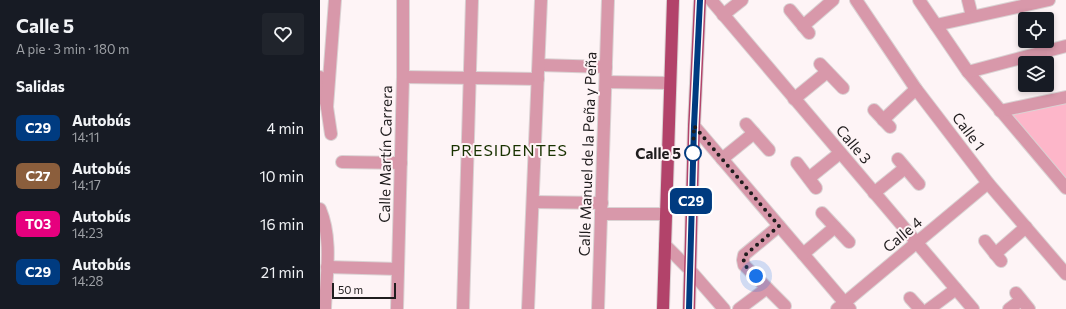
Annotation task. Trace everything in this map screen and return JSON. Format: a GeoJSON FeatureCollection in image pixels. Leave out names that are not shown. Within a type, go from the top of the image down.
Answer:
{"type":"FeatureCollection","features":[{"type":"Feature","properties":{"kind":"main road"},"geometry":{"type":"LineString","coordinates":[[663,309],[673,0]]}},
{"type":"Feature","properties":{"kind":"main road"},"geometry":{"type":"LineString","coordinates":[[689,309],[694,126],[700,0]]}},
{"type":"Feature","properties":{"kind":"street"},"geometry":{"type":"LineString","coordinates":[[324,108],[335,0]]}},
{"type":"Feature","properties":{"kind":"street","name":"Calle Martín Carrera"},"geometry":{"type":"LineString","coordinates":[[397,309],[403,77],[403,0]]}},
{"type":"Feature","properties":{"kind":"street"},"geometry":{"type":"LineString","coordinates":[[463,309],[472,0]]}},
{"type":"Feature","properties":{"kind":"street"},"geometry":{"type":"LineString","coordinates":[[528,309],[541,0]]}},
{"type":"Feature","properties":{"kind":"street","name":"Calle Manuel de la Peña y Peña"},"geometry":{"type":"LineString","coordinates":[[598,309],[608,0]]}},
{"type":"Feature","properties":{"kind":"street","name":"Calle 3"},"geometry":{"type":"LineString","coordinates":[[711,0],[973,309]]}},
{"type":"Feature","properties":{"kind":"street"},"geometry":{"type":"LineString","coordinates":[[723,15],[742,0]]}},
{"type":"Feature","properties":{"kind":"street"},"geometry":{"type":"LineString","coordinates":[[790,10],[806,29],[833,0]]}},
{"type":"Feature","properties":{"kind":"street","name":"Calle 1"},"geometry":{"type":"LineString","coordinates":[[856,0],[916,89],[988,183],[1066,274]]}},
{"type":"Feature","properties":{"kind":"street"},"geometry":{"type":"LineString","coordinates":[[919,0],[968,72],[1066,188]]}},
{"type":"Feature","properties":{"kind":"street"},"geometry":{"type":"LineString","coordinates":[[968,0],[972,16]]}},
{"type":"Feature","properties":{"kind":"street"},"geometry":{"type":"LineString","coordinates":[[936,26],[1023,3],[1049,0]]}},
{"type":"Feature","properties":{"kind":"street"},"geometry":{"type":"LineString","coordinates":[[968,72],[1066,46]]}},
{"type":"Feature","properties":{"kind":"street"},"geometry":{"type":"LineString","coordinates":[[539,65],[606,67]]}},
{"type":"Feature","properties":{"kind":"street"},"geometry":{"type":"LineString","coordinates":[[794,99],[824,68],[843,88]]}},
{"type":"Feature","properties":{"kind":"street"},"geometry":{"type":"LineString","coordinates":[[320,77],[324,108],[331,134]]}},
{"type":"Feature","properties":{"kind":"street"},"geometry":{"type":"LineString","coordinates":[[403,77],[538,79]]}},
{"type":"Feature","properties":{"kind":"street"},"geometry":{"type":"LineString","coordinates":[[606,82],[670,83]]}},
{"type":"Feature","properties":{"kind":"street"},"geometry":{"type":"LineString","coordinates":[[874,110],[886,124],[916,89]]}},
{"type":"Feature","properties":{"kind":"street"},"geometry":{"type":"LineString","coordinates":[[1000,111],[1066,97]]}},
{"type":"Feature","properties":{"kind":"street"},"geometry":{"type":"LineString","coordinates":[[694,126],[803,254],[844,307]]}},
{"type":"Feature","properties":{"kind":"street"},"geometry":{"type":"LineString","coordinates":[[722,159],[750,128],[769,150]]}},
{"type":"Feature","properties":{"kind":"street"},"geometry":{"type":"LineString","coordinates":[[809,178],[840,153]]}},
{"type":"Feature","properties":{"kind":"street"},"geometry":{"type":"LineString","coordinates":[[342,162],[401,163]]}},
{"type":"Feature","properties":{"kind":"street"},"geometry":{"type":"LineString","coordinates":[[797,163],[816,188]]}},
{"type":"Feature","properties":{"kind":"street"},"geometry":{"type":"LineString","coordinates":[[874,193],[902,163],[919,184]]}},
{"type":"Feature","properties":{"kind":"street","name":"Calle 4"},"geometry":{"type":"LineString","coordinates":[[844,307],[916,243],[988,183]]}},
{"type":"Feature","properties":{"kind":"street"},"geometry":{"type":"LineString","coordinates":[[533,202],[666,214]]}},
{"type":"Feature","properties":{"kind":"street"},"geometry":{"type":"LineString","coordinates":[[320,209],[328,240],[324,309]]}},
{"type":"Feature","properties":{"kind":"street"},"geometry":{"type":"LineString","coordinates":[[822,213],[848,242]]}},
{"type":"Feature","properties":{"kind":"street"},"geometry":{"type":"LineString","coordinates":[[779,226],[744,256],[743,260],[744,265],[785,306]]}},
{"type":"Feature","properties":{"kind":"street"},"geometry":{"type":"LineString","coordinates":[[803,254],[835,227]]}},
{"type":"Feature","properties":{"kind":"street"},"geometry":{"type":"LineString","coordinates":[[985,241],[998,257],[1026,227]]}},
{"type":"Feature","properties":{"kind":"street"},"geometry":{"type":"LineString","coordinates":[[665,245],[689,269],[724,309]]}},
{"type":"Feature","properties":{"kind":"street"},"geometry":{"type":"LineString","coordinates":[[327,267],[398,269]]}},
{"type":"Feature","properties":{"kind":"street"},"geometry":{"type":"LineString","coordinates":[[739,309],[767,288]]}},
{"type":"Feature","properties":{"kind":"street"},"geometry":{"type":"LineString","coordinates":[[929,309],[956,289]]}},
{"type":"Feature","properties":{"kind":"street"},"geometry":{"type":"LineString","coordinates":[[910,298],[920,309]]}},
{"type":"Feature","properties":{"kind":"street"},"geometry":{"type":"LineString","coordinates":[[1009,309],[1022,301]]}},
{"type":"Feature","properties":{"kind":"shaded area"},"geometry":{"type":"Polygon","coordinates":[[[1066,100],[1066,184],[1006,113],[1066,100]]]}},
{"type":"Feature","properties":{"kind":"bus line","name":"C29"},"geometry":{"type":"LineString","coordinates":[[689,309],[694,126],[700,0]]}},
{"type":"Feature","properties":{"kind":"place","name":"Calle 5"},"geometry":{"type":"Point","coordinates":[693,153]}},
{"type":"Feature","properties":{"kind":"district","name":"PRESIDENTES"},"geometry":{"type":"Point","coordinates":[509,149]}},
{"type":"Feature","properties":{"kind":"route"},"geometry":{"type":"LineString","coordinates":[[693,153],[694,126],[779,226],[744,256],[744,265],[756,276]]}}]}
